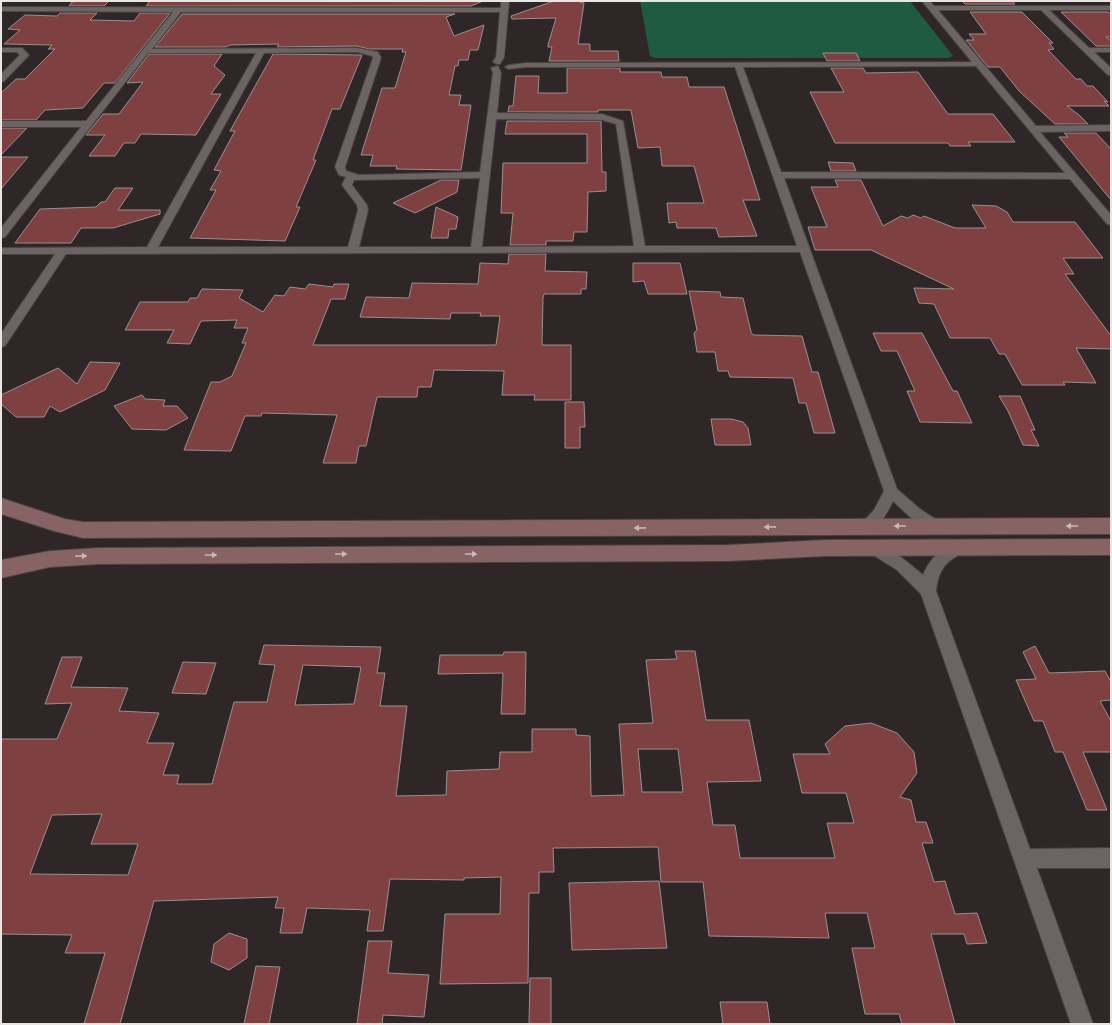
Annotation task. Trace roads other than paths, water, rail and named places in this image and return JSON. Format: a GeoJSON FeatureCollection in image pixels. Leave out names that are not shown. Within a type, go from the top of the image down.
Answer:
{"type":"FeatureCollection","features":[{"type":"Feature","properties":{"kind":"main road"},"geometry":{"type":"LineString","coordinates":[[1,506],[28,512],[61,526],[83,530],[524,530],[869,537],[959,548],[1111,547]]}},
{"type":"Feature","properties":{"kind":"main road"},"geometry":{"type":"LineString","coordinates":[[50,559],[61,526]]}},
{"type":"Feature","properties":{"kind":"main road"},"geometry":{"type":"LineString","coordinates":[[1,569],[50,559],[99,556],[728,553],[869,537],[935,526],[1111,526]]}},
{"type":"Feature","properties":{"kind":"street"},"geometry":{"type":"LineString","coordinates":[[476,251],[492,116],[502,65],[505,1]]}},
{"type":"Feature","properties":{"kind":"street"},"geometry":{"type":"LineString","coordinates":[[926,1],[1035,129],[1111,222]]}},
{"type":"Feature","properties":{"kind":"street"},"geometry":{"type":"LineString","coordinates":[[933,8],[1111,8]]}},
{"type":"Feature","properties":{"kind":"street"},"geometry":{"type":"LineString","coordinates":[[1043,8],[1111,73]]}},
{"type":"Feature","properties":{"kind":"street"},"geometry":{"type":"LineString","coordinates":[[1,9],[504,10]]}},
{"type":"Feature","properties":{"kind":"street"},"geometry":{"type":"LineString","coordinates":[[1,235],[178,10]]}},
{"type":"Feature","properties":{"kind":"street"},"geometry":{"type":"LineString","coordinates":[[1,79],[22,60],[19,55],[4,50]]}},
{"type":"Feature","properties":{"kind":"street"},"geometry":{"type":"LineString","coordinates":[[150,251],[262,50]]}},
{"type":"Feature","properties":{"kind":"street"},"geometry":{"type":"LineString","coordinates":[[146,51],[357,50],[375,54],[377,58],[340,167],[342,173],[351,177],[485,175]]}},
{"type":"Feature","properties":{"kind":"street"},"geometry":{"type":"LineString","coordinates":[[1086,50],[1111,50]]}},
{"type":"Feature","properties":{"kind":"street"},"geometry":{"type":"LineString","coordinates":[[502,65],[980,64]]}},
{"type":"Feature","properties":{"kind":"street"},"geometry":{"type":"LineString","coordinates":[[738,65],[891,491],[915,513],[935,526]]}},
{"type":"Feature","properties":{"kind":"street"},"geometry":{"type":"LineString","coordinates":[[492,116],[602,117],[612,119],[620,123],[640,249]]}},
{"type":"Feature","properties":{"kind":"street"},"geometry":{"type":"LineString","coordinates":[[1,124],[88,124]]}},
{"type":"Feature","properties":{"kind":"street"},"geometry":{"type":"LineString","coordinates":[[1035,129],[1111,128]]}},
{"type":"Feature","properties":{"kind":"street"},"geometry":{"type":"LineString","coordinates":[[778,175],[1073,176]]}},
{"type":"Feature","properties":{"kind":"street"},"geometry":{"type":"LineString","coordinates":[[351,177],[347,185],[362,205],[363,210],[352,251]]}},
{"type":"Feature","properties":{"kind":"street"},"geometry":{"type":"LineString","coordinates":[[1,251],[804,249]]}},
{"type":"Feature","properties":{"kind":"street"},"geometry":{"type":"LineString","coordinates":[[1,343],[63,251]]}},
{"type":"Feature","properties":{"kind":"street"},"geometry":{"type":"LineString","coordinates":[[891,491],[869,537],[898,562],[910,570],[928,591]]}},
{"type":"Feature","properties":{"kind":"street"},"geometry":{"type":"LineString","coordinates":[[959,548],[938,560],[928,579],[928,591],[1082,1024]]}},
{"type":"Feature","properties":{"kind":"street"},"geometry":{"type":"LineString","coordinates":[[1023,859],[1111,858]]}}]}
